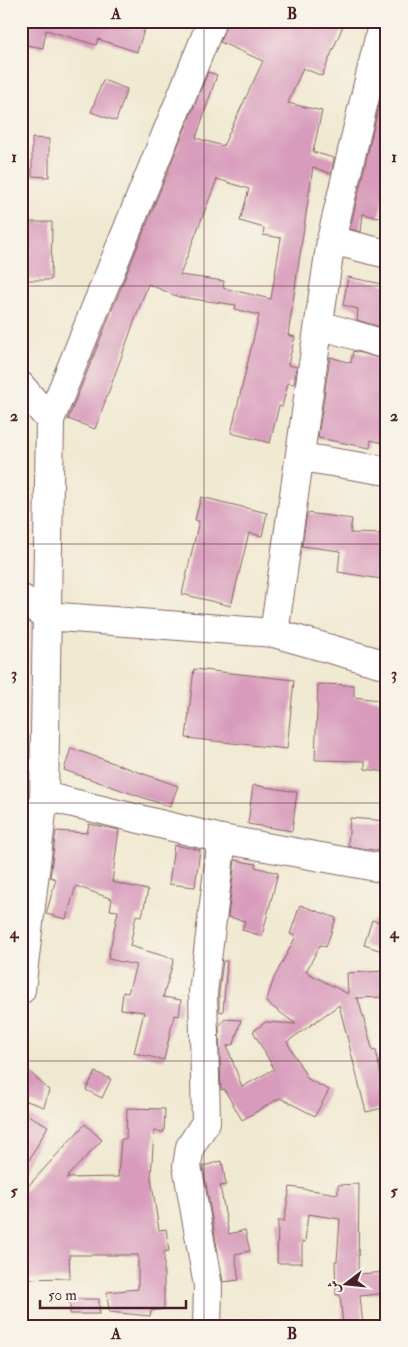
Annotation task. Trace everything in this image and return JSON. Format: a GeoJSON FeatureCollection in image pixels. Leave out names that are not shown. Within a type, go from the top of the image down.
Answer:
{"type":"FeatureCollection","features":[{"type":"Feature","properties":{"kind":"street"},"geometry":{"type":"LineString","coordinates":[[21,990],[44,796],[50,420],[212,21]]}},
{"type":"Feature","properties":{"kind":"street"},"geometry":{"type":"LineString","coordinates":[[274,633],[331,240],[383,21]]}},
{"type":"Feature","properties":{"kind":"street"},"geometry":{"type":"LineString","coordinates":[[331,240],[387,254]]}},
{"type":"Feature","properties":{"kind":"street"},"geometry":{"type":"LineString","coordinates":[[320,325],[387,345]]}},
{"type":"Feature","properties":{"kind":"street"},"geometry":{"type":"LineString","coordinates":[[21,386],[50,420]]}},
{"type":"Feature","properties":{"kind":"street"},"geometry":{"type":"LineString","coordinates":[[301,457],[387,472]]}},
{"type":"Feature","properties":{"kind":"street"},"geometry":{"type":"LineString","coordinates":[[21,598],[46,616],[274,633],[387,665]]}},
{"type":"Feature","properties":{"kind":"street"},"geometry":{"type":"LineString","coordinates":[[44,796],[222,839],[387,869]]}},
{"type":"Feature","properties":{"kind":"street"},"geometry":{"type":"LineString","coordinates":[[207,1326],[208,1286],[187,1166],[190,1147],[206,1122],[202,992],[222,839]]}},
{"type":"Feature","properties":{"kind":"building"},"geometry":{"type":"Polygon","coordinates":[[[21,21],[147,21],[137,52],[98,39],[96,45],[46,30],[43,48],[21,44],[21,21]]]}},
{"type":"Feature","properties":{"kind":"building"},"geometry":{"type":"Polygon","coordinates":[[[227,21],[345,21],[322,76],[303,68],[288,103],[322,111],[313,152],[334,158],[331,174],[313,167],[288,335],[295,337],[288,365],[297,367],[294,384],[288,383],[282,407],[279,406],[270,443],[231,433],[259,315],[235,309],[236,305],[179,297],[148,284],[95,429],[68,419],[208,72],[217,75],[196,138],[223,146],[263,61],[220,42],[227,21]],[[217,179],[180,275],[224,281],[223,288],[271,299],[281,238],[263,235],[264,228],[240,221],[249,189],[217,179]]]}},
{"type":"Feature","properties":{"kind":"building"},"geometry":{"type":"Polygon","coordinates":[[[103,80],[127,89],[116,121],[91,112],[103,80]]]}},
{"type":"Feature","properties":{"kind":"building"},"geometry":{"type":"Polygon","coordinates":[[[383,88],[387,90],[387,195],[384,194],[379,218],[363,214],[361,232],[350,229],[383,88]]]}},
{"type":"Feature","properties":{"kind":"building"},"geometry":{"type":"Polygon","coordinates":[[[32,138],[49,139],[49,177],[32,176],[32,138]]]}},
{"type":"Feature","properties":{"kind":"building"},"geometry":{"type":"Polygon","coordinates":[[[21,222],[52,222],[51,280],[21,280],[21,222]]]}},
{"type":"Feature","properties":{"kind":"building"},"geometry":{"type":"Polygon","coordinates":[[[348,277],[387,285],[387,329],[357,320],[358,309],[343,305],[348,277]]]}},
{"type":"Feature","properties":{"kind":"building"},"geometry":{"type":"Polygon","coordinates":[[[353,351],[387,360],[387,444],[371,440],[370,448],[318,438],[330,357],[351,363],[353,351]]]}},
{"type":"Feature","properties":{"kind":"building"},"geometry":{"type":"Polygon","coordinates":[[[201,497],[267,513],[262,536],[249,533],[231,606],[182,594],[199,521],[195,520],[201,497]]]}},
{"type":"Feature","properties":{"kind":"building"},"geometry":{"type":"Polygon","coordinates":[[[307,513],[352,519],[350,533],[386,534],[387,580],[338,572],[340,551],[302,546],[307,513]]]}},
{"type":"Feature","properties":{"kind":"building"},"geometry":{"type":"Polygon","coordinates":[[[194,669],[294,680],[287,749],[186,738],[194,669]]]}},
{"type":"Feature","properties":{"kind":"building"},"geometry":{"type":"Polygon","coordinates":[[[318,684],[354,685],[354,697],[387,701],[387,772],[365,769],[365,761],[315,760],[318,684]]]}},
{"type":"Feature","properties":{"kind":"building"},"geometry":{"type":"Polygon","coordinates":[[[71,748],[178,786],[170,807],[64,770],[71,748]]]}},
{"type":"Feature","properties":{"kind":"building"},"geometry":{"type":"Polygon","coordinates":[[[253,785],[297,792],[292,831],[248,824],[253,785]]]}},
{"type":"Feature","properties":{"kind":"building"},"geometry":{"type":"Polygon","coordinates":[[[350,818],[387,821],[387,852],[348,846],[350,818]]]}},
{"type":"Feature","properties":{"kind":"building"},"geometry":{"type":"Polygon","coordinates":[[[89,824],[119,830],[112,882],[148,890],[142,916],[136,915],[130,946],[174,959],[163,997],[181,1000],[179,1016],[174,1015],[164,1060],[134,1053],[144,1012],[121,1009],[123,992],[128,993],[136,965],[108,959],[118,911],[110,910],[112,899],[76,886],[66,919],[46,914],[56,879],[50,877],[56,831],[87,833],[89,824]]]}},
{"type":"Feature","properties":{"kind":"building"},"geometry":{"type":"Polygon","coordinates":[[[174,845],[200,850],[195,887],[169,884],[174,845]]]}},
{"type":"Feature","properties":{"kind":"building"},"geometry":{"type":"Polygon","coordinates":[[[235,860],[256,864],[255,867],[278,873],[262,936],[242,930],[245,921],[228,917],[235,860]]]}},
{"type":"Feature","properties":{"kind":"building"},"geometry":{"type":"Polygon","coordinates":[[[300,905],[336,918],[326,947],[320,945],[306,972],[348,994],[347,973],[387,971],[387,997],[356,998],[358,999],[373,1051],[376,1050],[387,1107],[366,1112],[339,1005],[287,1042],[308,1079],[329,1090],[315,1116],[280,1098],[242,1120],[224,1089],[221,1090],[219,1026],[225,1019],[241,1020],[234,1044],[227,1046],[242,1087],[274,1069],[253,1031],[266,1022],[296,1024],[266,1002],[274,978],[296,936],[290,934],[300,905]]]}},
{"type":"Feature","properties":{"kind":"building"},"geometry":{"type":"Polygon","coordinates":[[[372,920],[387,924],[387,937],[382,951],[364,945],[372,920]]]}},
{"type":"Feature","properties":{"kind":"building"},"geometry":{"type":"Polygon","coordinates":[[[223,961],[227,961],[223,1012],[219,1011],[219,993],[223,961]]]}},
{"type":"Feature","properties":{"kind":"building"},"geometry":{"type":"Polygon","coordinates":[[[26,1068],[49,1090],[44,1107],[21,1099],[21,1082],[26,1068]]]}},
{"type":"Feature","properties":{"kind":"building"},"geometry":{"type":"Polygon","coordinates":[[[95,1072],[111,1079],[102,1098],[86,1090],[95,1072]]]}},
{"type":"Feature","properties":{"kind":"building"},"geometry":{"type":"Polygon","coordinates":[[[127,1108],[165,1109],[164,1132],[154,1131],[151,1178],[159,1230],[166,1229],[169,1251],[164,1252],[164,1309],[151,1311],[150,1316],[109,1312],[107,1292],[138,1289],[138,1255],[69,1255],[70,1278],[21,1279],[21,1194],[85,1124],[102,1140],[66,1178],[118,1177],[121,1139],[126,1139],[127,1108]]]}},
{"type":"Feature","properties":{"kind":"building"},"geometry":{"type":"Polygon","coordinates":[[[24,1113],[48,1126],[22,1173],[24,1113]]]}},
{"type":"Feature","properties":{"kind":"building"},"geometry":{"type":"Polygon","coordinates":[[[222,1161],[226,1185],[220,1186],[229,1234],[245,1230],[250,1251],[235,1254],[239,1280],[223,1282],[203,1166],[222,1161]]]}},
{"type":"Feature","properties":{"kind":"building"},"geometry":{"type":"Polygon","coordinates":[[[359,1184],[358,1274],[387,1272],[387,1293],[360,1296],[363,1326],[343,1326],[340,1295],[336,1295],[335,1261],[337,1261],[340,1219],[308,1214],[305,1242],[302,1242],[302,1263],[277,1263],[278,1221],[284,1221],[290,1187],[338,1194],[338,1185],[359,1184]]]}},
{"type":"Feature","properties":{"kind":"building"},"geometry":{"type":"Polygon","coordinates":[[[70,1299],[99,1299],[99,1314],[70,1314],[70,1299]]]}}]}
